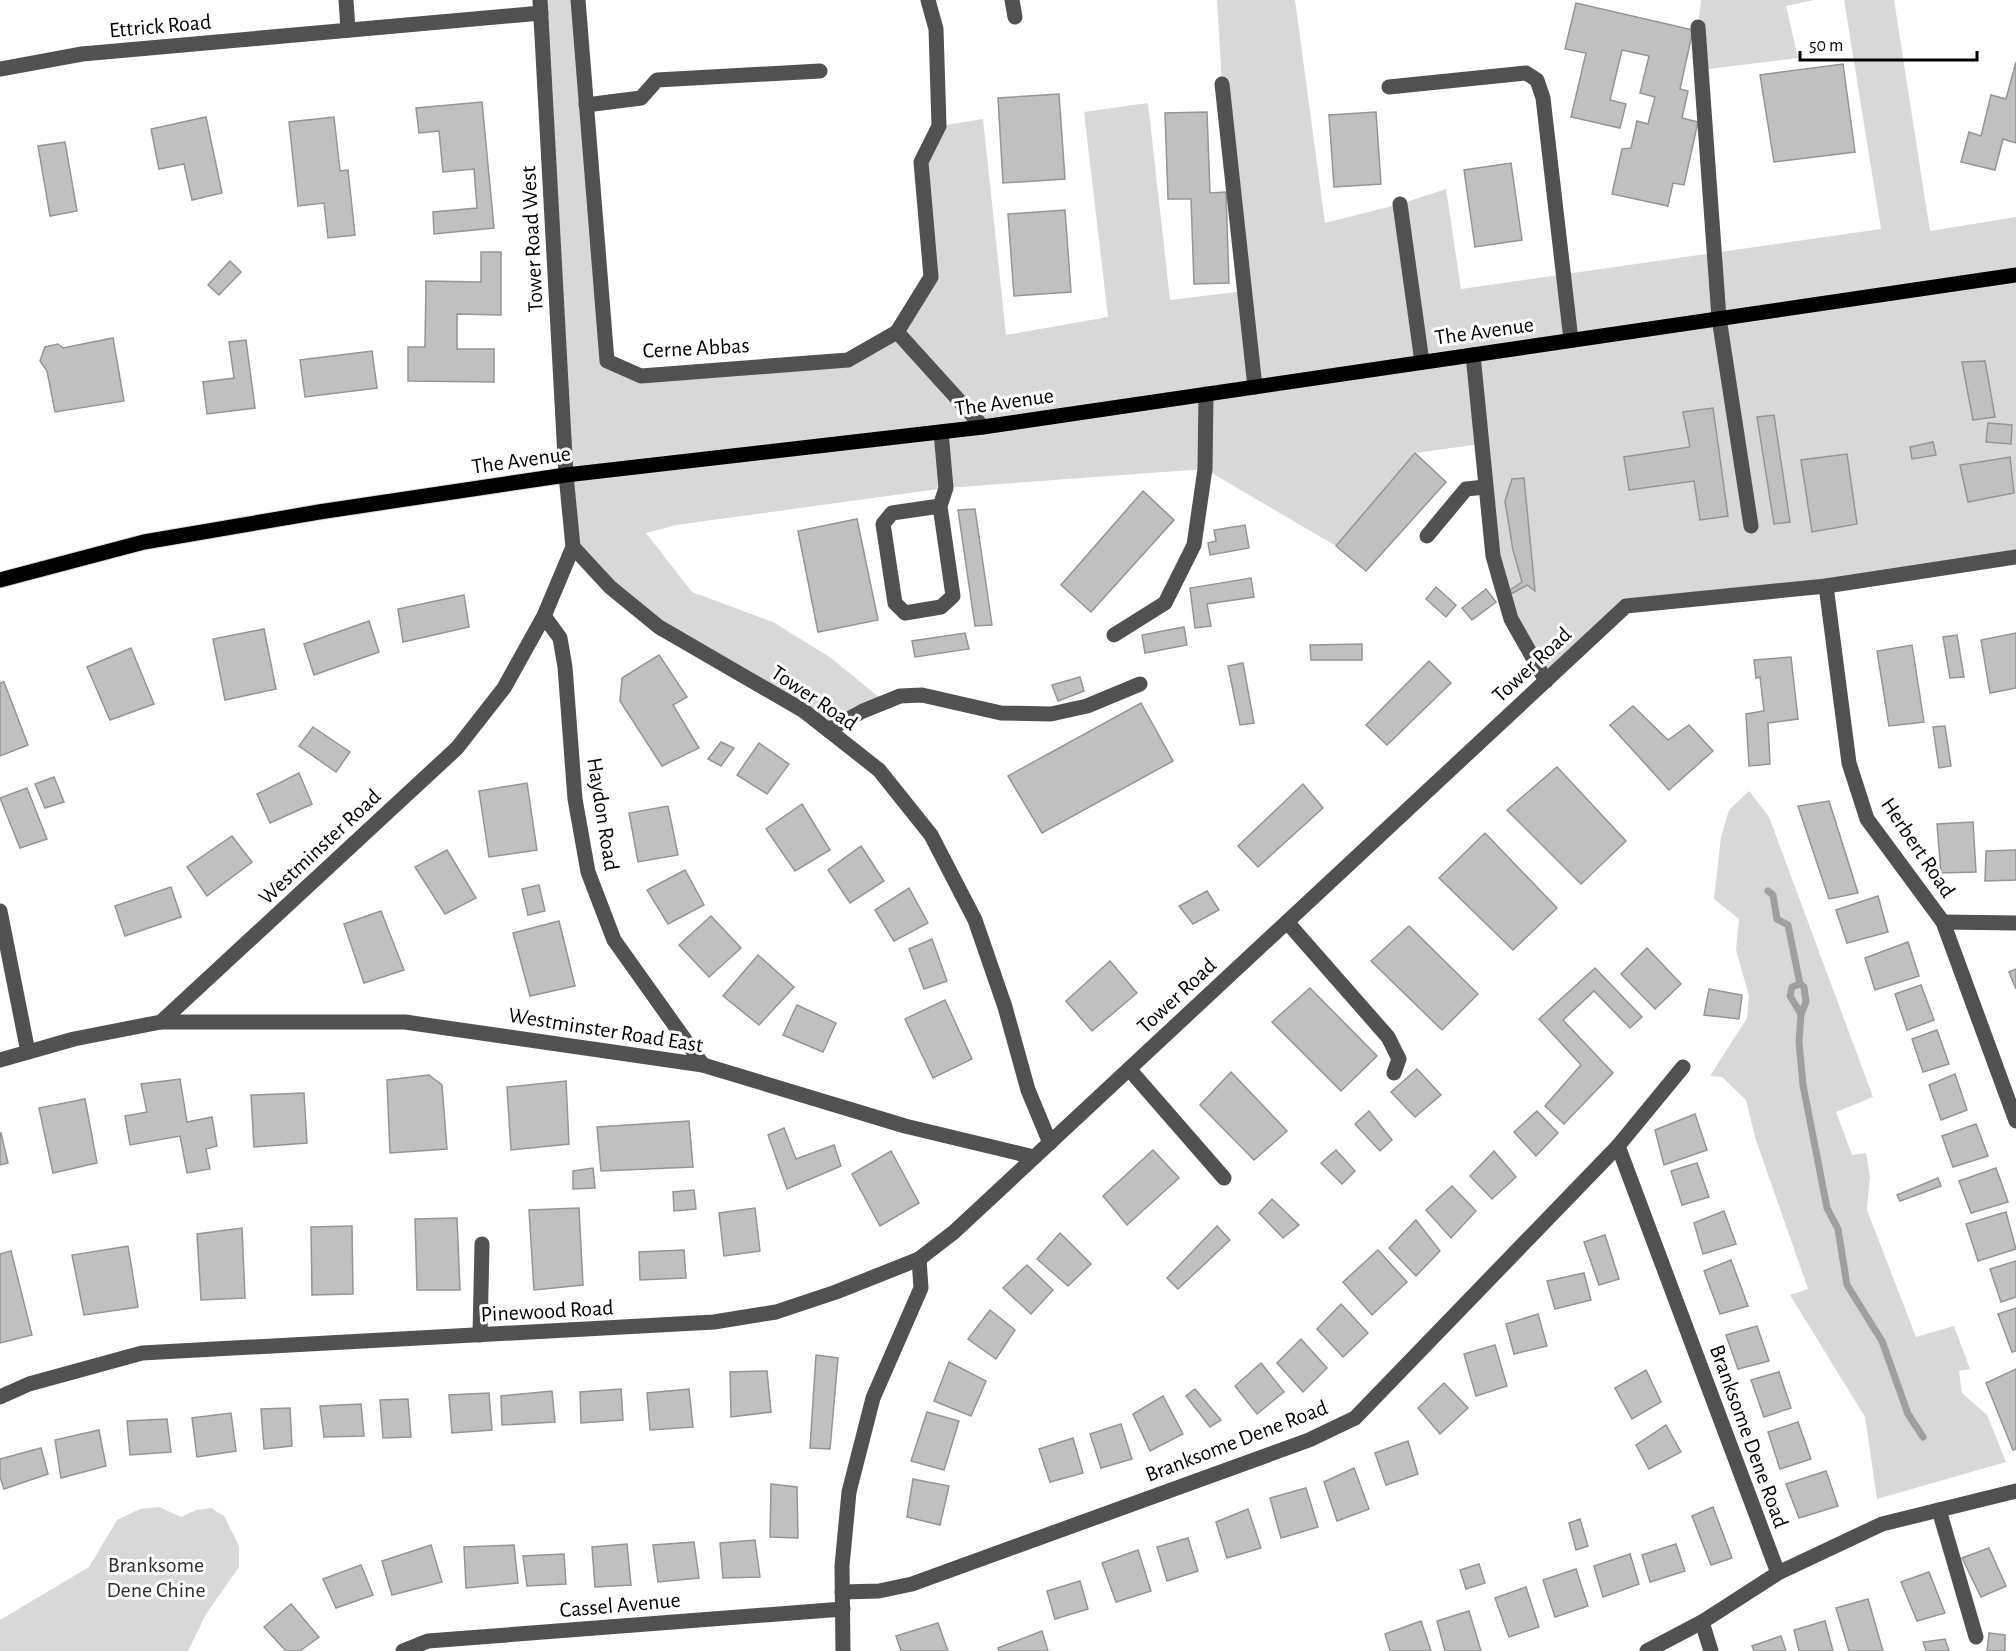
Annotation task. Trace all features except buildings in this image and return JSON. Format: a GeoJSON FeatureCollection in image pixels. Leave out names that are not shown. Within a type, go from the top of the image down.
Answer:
{"type":"FeatureCollection","features":[{"type":"Feature","properties":{"kind":"main road","name":"The Avenue"},"geometry":{"type":"LineString","coordinates":[[0,580],[144,542],[319,512],[566,475],[983,427],[2016,274]]}},
{"type":"Feature","properties":{"kind":"street"},"geometry":{"type":"LineString","coordinates":[[346,0],[348,30]]}},
{"type":"Feature","properties":{"kind":"street","name":"Cerne Abbas"},"geometry":{"type":"LineString","coordinates":[[578,0],[606,362],[641,376],[848,360],[897,332],[931,277],[921,162],[939,126],[936,29],[928,0]]}},
{"type":"Feature","properties":{"kind":"street"},"geometry":{"type":"LineString","coordinates":[[1012,0],[1015,17]]}},
{"type":"Feature","properties":{"kind":"street","name":"Ettrick Road"},"geometry":{"type":"LineString","coordinates":[[0,69],[82,54],[348,30],[541,7]]}},
{"type":"Feature","properties":{"kind":"street","name":"Tower Road West"},"geometry":{"type":"LineString","coordinates":[[541,7],[566,475]]}},
{"type":"Feature","properties":{"kind":"street"},"geometry":{"type":"LineString","coordinates":[[1698,27],[1719,318],[1752,526]]}},
{"type":"Feature","properties":{"kind":"street"},"geometry":{"type":"LineString","coordinates":[[586,105],[641,98],[657,80],[820,71]]}},
{"type":"Feature","properties":{"kind":"street"},"geometry":{"type":"LineString","coordinates":[[1389,87],[1526,73],[1537,80],[1543,98],[1571,340]]}},
{"type":"Feature","properties":{"kind":"street"},"geometry":{"type":"LineString","coordinates":[[1222,84],[1255,387]]}},
{"type":"Feature","properties":{"kind":"street"},"geometry":{"type":"LineString","coordinates":[[1400,204],[1422,362]]}},
{"type":"Feature","properties":{"kind":"street"},"geometry":{"type":"LineString","coordinates":[[897,332],[983,427]]}},
{"type":"Feature","properties":{"kind":"street"},"geometry":{"type":"LineString","coordinates":[[1473,355],[1493,556],[1511,619],[1546,681]]}},
{"type":"Feature","properties":{"kind":"street"},"geometry":{"type":"LineString","coordinates":[[1114,635],[1165,603],[1194,545],[1205,469],[1206,394]]}},
{"type":"Feature","properties":{"kind":"street"},"geometry":{"type":"LineString","coordinates":[[940,506],[892,513],[883,524],[896,603],[905,614],[941,608],[952,596],[940,506],[946,488],[941,432]]}},
{"type":"Feature","properties":{"kind":"street"},"geometry":{"type":"LineString","coordinates":[[566,475],[573,547]]}},
{"type":"Feature","properties":{"kind":"street"},"geometry":{"type":"LineString","coordinates":[[1427,536],[1466,489],[1485,487]]}},
{"type":"Feature","properties":{"kind":"street","name":"Westminster Road"},"geometry":{"type":"LineString","coordinates":[[161,1022],[457,748],[504,688],[544,616],[573,547]]}},
{"type":"Feature","properties":{"kind":"street","name":"Tower Road"},"geometry":{"type":"LineString","coordinates":[[573,547],[610,587],[658,627],[804,711],[879,770],[931,835],[975,920],[1005,1006],[1028,1089],[1050,1143],[1626,606],[1826,586],[2016,557]]}},
{"type":"Feature","properties":{"kind":"street","name":"Herbert Road"},"geometry":{"type":"LineString","coordinates":[[1826,586],[1849,763],[1867,819],[1943,922],[2016,1121]]}},
{"type":"Feature","properties":{"kind":"street","name":"Haydon Road"},"geometry":{"type":"LineString","coordinates":[[544,616],[560,638],[576,799],[588,872],[614,940],[703,1065]]}},
{"type":"Feature","properties":{"kind":"street"},"geometry":{"type":"LineString","coordinates":[[828,730],[863,711],[900,696],[922,695],[1001,713],[1051,714],[1087,706],[1140,684]]}},
{"type":"Feature","properties":{"kind":"street"},"geometry":{"type":"LineString","coordinates":[[0,911],[28,1052]]}},
{"type":"Feature","properties":{"kind":"street"},"geometry":{"type":"LineString","coordinates":[[1287,922],[1388,1037],[1399,1059],[1394,1073]]}},
{"type":"Feature","properties":{"kind":"street"},"geometry":{"type":"LineString","coordinates":[[1943,922],[2016,923]]}},
{"type":"Feature","properties":{"kind":"street"},"geometry":{"type":"LineString","coordinates":[[0,1060],[74,1040],[161,1022]]}},
{"type":"Feature","properties":{"kind":"street","name":"Westminster Road East"},"geometry":{"type":"LineString","coordinates":[[161,1022],[405,1022],[703,1065],[905,1126],[1034,1157]]}},
{"type":"Feature","properties":{"kind":"street","name":"Branksome Dene Road"},"geometry":{"type":"LineString","coordinates":[[842,1592],[879,1591],[912,1584],[1309,1440],[1354,1418],[1618,1146],[1683,1066]]}},
{"type":"Feature","properties":{"kind":"street"},"geometry":{"type":"LineString","coordinates":[[1129,1069],[1224,1178]]}},
{"type":"Feature","properties":{"kind":"street","name":"Pinewood Road"},"geometry":{"type":"LineString","coordinates":[[0,1397],[29,1384],[142,1353],[714,1322],[776,1312],[919,1259],[954,1232],[1050,1143]]}},
{"type":"Feature","properties":{"kind":"street","name":"Branksome Dene Road"},"geometry":{"type":"LineString","coordinates":[[1618,1146],[1778,1574]]}},
{"type":"Feature","properties":{"kind":"street"},"geometry":{"type":"LineString","coordinates":[[480,1335],[482,1244]]}},
{"type":"Feature","properties":{"kind":"street"},"geometry":{"type":"LineString","coordinates":[[843,1651],[842,1566],[849,1492],[873,1398],[921,1288],[919,1259]]}},
{"type":"Feature","properties":{"kind":"street"},"geometry":{"type":"LineString","coordinates":[[1647,1651],[1702,1622],[1778,1574],[1882,1524],[2016,1491]]}},
{"type":"Feature","properties":{"kind":"street"},"geometry":{"type":"LineString","coordinates":[[1939,1510],[1976,1637]]}},
{"type":"Feature","properties":{"kind":"street","name":"Cassel Avenue"},"geometry":{"type":"LineString","coordinates":[[403,1651],[428,1641],[843,1609]]}},
{"type":"Feature","properties":{"kind":"street"},"geometry":{"type":"LineString","coordinates":[[1702,1622],[1711,1651]]}},
{"type":"Feature","properties":{"kind":"green space"},"geometry":{"type":"Polygon","coordinates":[[[540,0],[578,0],[606,361],[641,376],[848,360],[897,332],[931,277],[921,162],[939,126],[983,119],[1006,335],[1108,317],[1084,112],[1148,103],[1170,300],[1244,291],[1222,84],[1217,0],[1295,0],[1325,223],[1400,204],[1446,189],[1461,289],[1881,229],[1844,0],[1894,0],[1930,231],[2016,217],[2016,557],[1626,606],[1546,681],[1511,619],[1480,444],[1415,453],[1336,546],[1205,469],[946,488],[676,525],[646,533],[692,592],[773,622],[831,658],[885,702],[828,730],[659,627],[573,547],[540,0]]]}},
{"type":"Feature","properties":{"kind":"green space"},"geometry":{"type":"Polygon","coordinates":[[[1701,0],[1814,0],[1786,6],[1798,58],[1701,70],[1698,27],[1701,0]]]}},
{"type":"Feature","properties":{"kind":"green space"},"geometry":{"type":"Polygon","coordinates":[[[1749,791],[1769,817],[1873,1097],[1836,1112],[1852,1155],[1866,1153],[1870,1177],[1867,1210],[1916,1337],[1954,1326],[1970,1369],[1959,1371],[1962,1393],[1987,1415],[2006,1462],[1877,1499],[1865,1417],[1790,1295],[1808,1289],[1755,1137],[1746,1100],[1722,1077],[1710,1076],[1747,1018],[1749,996],[1736,950],[1739,919],[1714,899],[1721,837],[1729,810],[1749,791]]]}},
{"type":"Feature","properties":{"kind":"green space","name":"Branksome Dene Chine"},"geometry":{"type":"Polygon","coordinates":[[[159,1507],[181,1517],[196,1510],[211,1508],[224,1516],[239,1546],[239,1567],[206,1614],[188,1651],[0,1651],[0,1620],[89,1567],[117,1520],[140,1509],[159,1507]]]}},
{"type":"Feature","properties":{"kind":"waterway"},"geometry":{"type":"LineString","coordinates":[[1768,891],[1773,895],[1777,919],[1788,925],[1800,984],[1804,987],[1806,1002],[1801,1014],[1799,1042],[1803,1085],[1827,1208],[1838,1229],[1847,1285],[1882,1341],[1908,1414],[1923,1437]]}},
{"type":"Feature","properties":{"kind":"waterway"},"geometry":{"type":"LineString","coordinates":[[1800,984],[1792,987],[1790,996],[1801,1014]]}}]}
